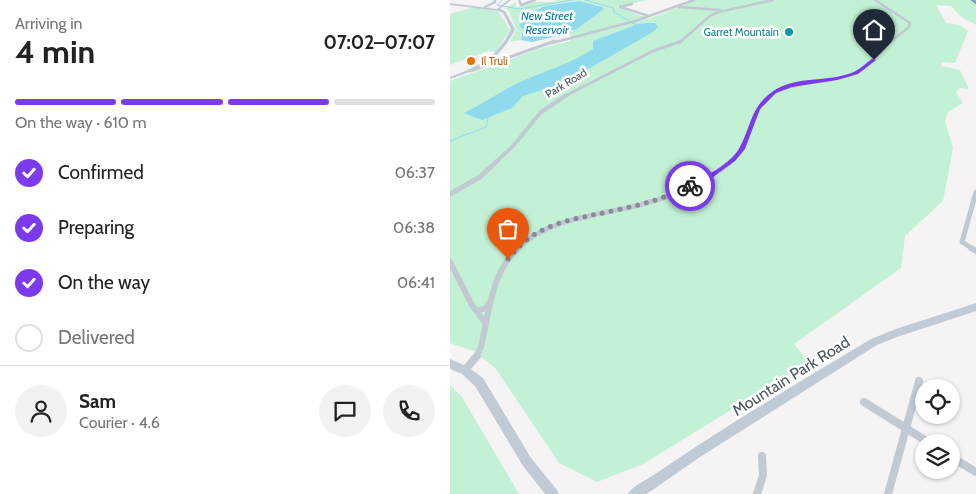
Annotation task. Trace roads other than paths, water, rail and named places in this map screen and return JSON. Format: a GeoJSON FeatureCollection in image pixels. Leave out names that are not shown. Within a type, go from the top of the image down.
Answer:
{"type":"FeatureCollection","features":[{"type":"Feature","properties":{"kind":"street"},"geometry":{"type":"LineString","coordinates":[[485,7],[495,2],[494,0]]}},
{"type":"Feature","properties":{"kind":"street"},"geometry":{"type":"LineString","coordinates":[[498,9],[510,0]]}},
{"type":"Feature","properties":{"kind":"street"},"geometry":{"type":"LineString","coordinates":[[519,0],[521,4],[535,0]]}},
{"type":"Feature","properties":{"kind":"street"},"geometry":{"type":"LineString","coordinates":[[450,78],[574,35],[650,17],[694,0]]}},
{"type":"Feature","properties":{"kind":"street","name":"Park Road"},"geometry":{"type":"LineString","coordinates":[[450,194],[480,177],[493,166],[548,106],[590,81],[653,51],[681,42],[710,16],[727,10],[773,0]]}},
{"type":"Feature","properties":{"kind":"street"},"geometry":{"type":"LineString","coordinates":[[465,370],[479,351],[501,268],[515,250],[540,231],[562,220],[619,210],[664,198],[703,181],[733,160],[742,149],[758,108],[774,92],[799,83],[857,73],[867,66],[891,41],[910,25],[905,18],[875,0]]}},
{"type":"Feature","properties":{"kind":"street"},"geometry":{"type":"LineString","coordinates":[[450,4],[498,9],[504,12],[513,29],[507,42],[497,55],[466,72]]}},
{"type":"Feature","properties":{"kind":"street"},"geometry":{"type":"LineString","coordinates":[[632,4],[620,7],[650,17]]}},
{"type":"Feature","properties":{"kind":"street","name":"Park Road"},"geometry":{"type":"LineString","coordinates":[[677,6],[727,10]]}},
{"type":"Feature","properties":{"kind":"street","name":"Park Road"},"geometry":{"type":"LineString","coordinates":[[698,9],[710,16]]}},
{"type":"Feature","properties":{"kind":"street"},"geometry":{"type":"LineString","coordinates":[[497,55],[511,57]]}},
{"type":"Feature","properties":{"kind":"street"},"geometry":{"type":"LineString","coordinates":[[976,192],[962,242],[976,251]]}},
{"type":"Feature","properties":{"kind":"street"},"geometry":{"type":"LineString","coordinates":[[450,262],[476,311],[486,324]]}},
{"type":"Feature","properties":{"kind":"street"},"geometry":{"type":"LineString","coordinates":[[476,311],[486,308],[492,299]]}},
{"type":"Feature","properties":{"kind":"street","name":"Mountain Park Road"},"geometry":{"type":"LineString","coordinates":[[634,494],[874,342],[976,307]]}},
{"type":"Feature","properties":{"kind":"street"},"geometry":{"type":"LineString","coordinates":[[450,364],[465,370],[480,382],[527,462],[553,494]]}},
{"type":"Feature","properties":{"kind":"street"},"geometry":{"type":"LineString","coordinates":[[888,494],[915,396]]}},
{"type":"Feature","properties":{"kind":"street"},"geometry":{"type":"LineString","coordinates":[[864,402],[915,434]]}},
{"type":"Feature","properties":{"kind":"street"},"geometry":{"type":"LineString","coordinates":[[757,494],[764,481],[765,469],[762,456]]}},
{"type":"Feature","properties":{"kind":"street"},"geometry":{"type":"LineString","coordinates":[[960,462],[976,472]]}},
{"type":"Feature","properties":{"kind":"water","name":"New Street Reservoir"},"geometry":{"type":"Polygon","coordinates":[[[579,1],[604,9],[576,30],[569,30],[566,34],[532,42],[521,40],[523,30],[519,25],[524,21],[521,18],[545,6],[579,1]]]}},
{"type":"Feature","properties":{"kind":"water"},"geometry":{"type":"Polygon","coordinates":[[[655,23],[658,27],[653,32],[564,83],[523,96],[512,108],[482,120],[464,113],[518,83],[566,63],[593,49],[593,41],[638,24],[655,23]]]}},
{"type":"Feature","properties":{"kind":"waterway"},"geometry":{"type":"LineString","coordinates":[[502,0],[497,5],[519,9],[573,0]]}},
{"type":"Feature","properties":{"kind":"waterway"},"geometry":{"type":"LineString","coordinates":[[585,0],[613,8],[614,12],[636,25]]}},
{"type":"Feature","properties":{"kind":"waterway"},"geometry":{"type":"LineString","coordinates":[[450,141],[486,127],[488,118]]}},
{"type":"Feature","properties":{"kind":"place","name":"Garret Mountain"},"geometry":{"type":"Point","coordinates":[789,32]}},
{"type":"Feature","properties":{"kind":"place","name":"Il Truli"},"geometry":{"type":"Point","coordinates":[471,61]}}]}
